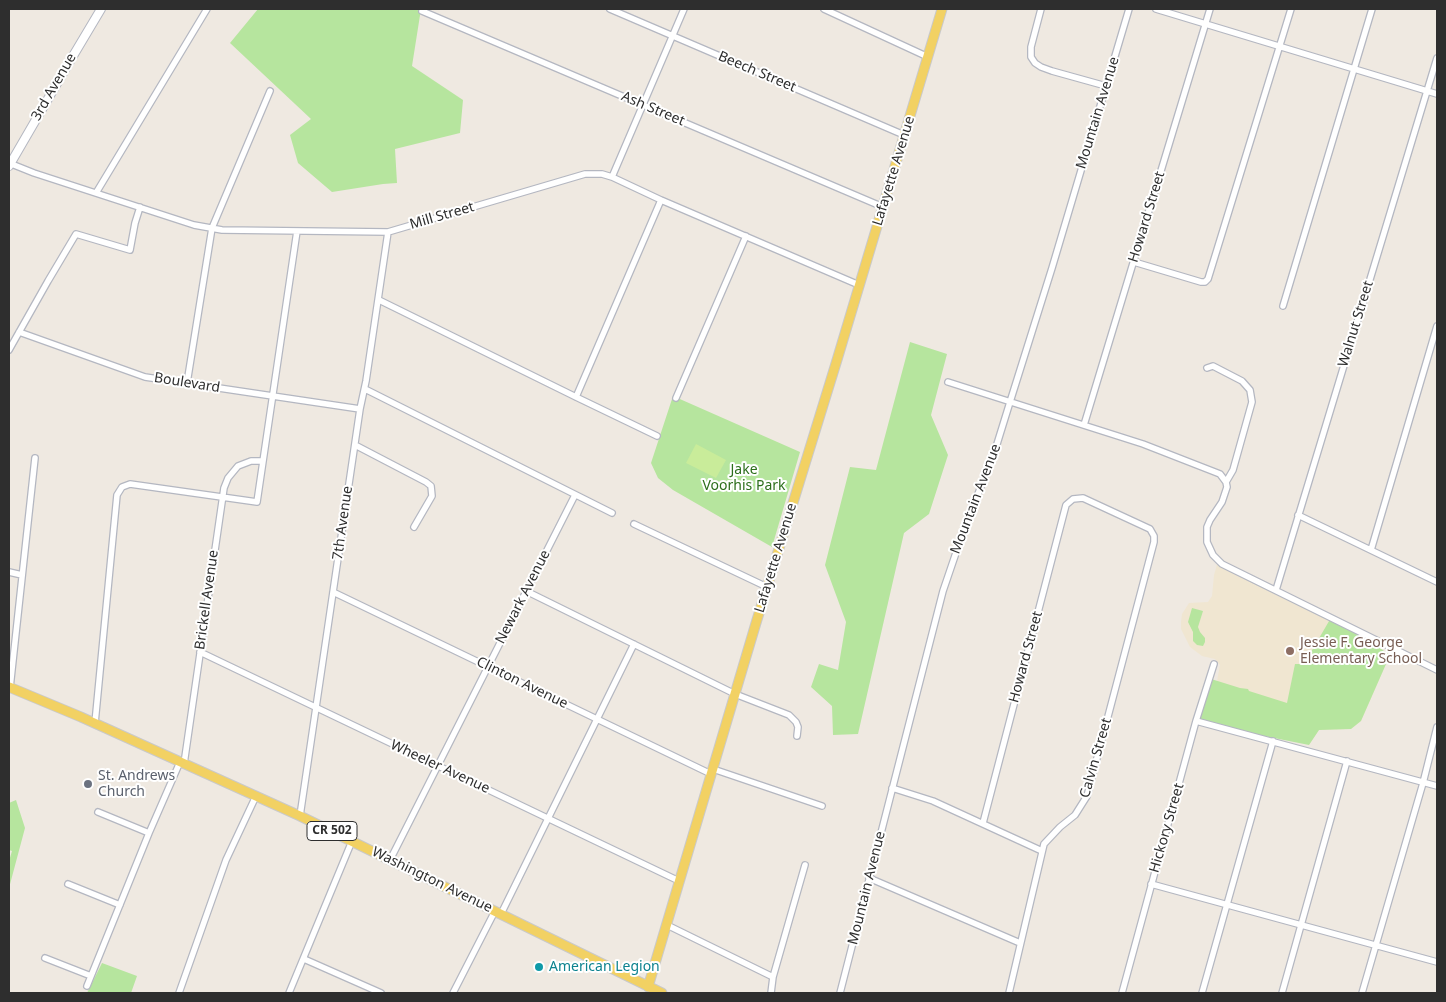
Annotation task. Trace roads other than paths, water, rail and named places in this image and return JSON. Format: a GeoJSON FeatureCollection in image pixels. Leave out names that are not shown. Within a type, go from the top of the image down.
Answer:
{"type":"FeatureCollection","features":[{"type":"Feature","properties":{"kind":"main road","name":"3rd Avenue"},"geometry":{"type":"LineString","coordinates":[[9,164],[101,9]]}},
{"type":"Feature","properties":{"kind":"main road","name":"Lafayette Avenue"},"geometry":{"type":"LineString","coordinates":[[647,990],[942,9]]}},
{"type":"Feature","properties":{"kind":"main road","name":"Washington Avenue"},"geometry":{"type":"LineString","coordinates":[[9,687],[95,723],[300,816],[498,913],[647,990],[662,993]]}},
{"type":"Feature","properties":{"kind":"street"},"geometry":{"type":"LineString","coordinates":[[96,194],[207,9]]}},
{"type":"Feature","properties":{"kind":"street","name":"Beech Street"},"geometry":{"type":"LineString","coordinates":[[610,9],[904,135]]}},
{"type":"Feature","properties":{"kind":"street"},"geometry":{"type":"LineString","coordinates":[[612,177],[684,9]]}},
{"type":"Feature","properties":{"kind":"street"},"geometry":{"type":"LineString","coordinates":[[824,9],[928,57]]}},
{"type":"Feature","properties":{"kind":"street"},"geometry":{"type":"LineString","coordinates":[[1041,9],[1031,47],[1031,57],[1035,63],[1052,71],[1106,86]]}},
{"type":"Feature","properties":{"kind":"street","name":"Mountain Avenue"},"geometry":{"type":"LineString","coordinates":[[840,993],[948,575],[986,476],[1010,402],[1129,9]]}},
{"type":"Feature","properties":{"kind":"street"},"geometry":{"type":"LineString","coordinates":[[1156,9],[1437,94]]}},
{"type":"Feature","properties":{"kind":"street","name":"Howard Street"},"geometry":{"type":"LineString","coordinates":[[1084,425],[1210,9]]}},
{"type":"Feature","properties":{"kind":"street"},"geometry":{"type":"LineString","coordinates":[[1134,262],[1201,282],[1208,278],[1291,9]]}},
{"type":"Feature","properties":{"kind":"street"},"geometry":{"type":"LineString","coordinates":[[1283,306],[1372,9]]}},
{"type":"Feature","properties":{"kind":"street","name":"Ash Street"},"geometry":{"type":"LineString","coordinates":[[422,11],[883,207]]}},
{"type":"Feature","properties":{"kind":"street","name":"Walnut Street"},"geometry":{"type":"LineString","coordinates":[[1276,590],[1437,58]]}},
{"type":"Feature","properties":{"kind":"street"},"geometry":{"type":"LineString","coordinates":[[187,383],[212,228],[270,91]]}},
{"type":"Feature","properties":{"kind":"street","name":"Mill Street"},"geometry":{"type":"LineString","coordinates":[[9,164],[194,225],[222,230],[388,232],[585,174],[602,174],[859,284]]}},
{"type":"Feature","properties":{"kind":"street"},"geometry":{"type":"LineString","coordinates":[[576,398],[661,200]]}},
{"type":"Feature","properties":{"kind":"street"},"geometry":{"type":"LineString","coordinates":[[9,350],[76,234],[130,250],[140,207]]}},
{"type":"Feature","properties":{"kind":"street"},"geometry":{"type":"LineString","coordinates":[[95,723],[117,495],[122,487],[130,484],[257,502],[297,231]]}},
{"type":"Feature","properties":{"kind":"street","name":"7th Avenue"},"geometry":{"type":"LineString","coordinates":[[300,816],[388,232]]}},
{"type":"Feature","properties":{"kind":"street"},"geometry":{"type":"LineString","coordinates":[[676,398],[746,236]]}},
{"type":"Feature","properties":{"kind":"street"},"geometry":{"type":"LineString","coordinates":[[379,300],[657,436]]}},
{"type":"Feature","properties":{"kind":"street"},"geometry":{"type":"LineString","coordinates":[[1371,550],[1437,326]]}},
{"type":"Feature","properties":{"kind":"street","name":"Boulevard"},"geometry":{"type":"LineString","coordinates":[[19,332],[145,377],[360,409]]}},
{"type":"Feature","properties":{"kind":"street"},"geometry":{"type":"LineString","coordinates":[[1207,368],[1213,366],[1242,381],[1250,390],[1252,396],[1251,409],[1233,470],[1226,482]]}},
{"type":"Feature","properties":{"kind":"street"},"geometry":{"type":"LineString","coordinates":[[948,382],[1143,444],[1220,474],[1227,487],[1222,502],[1210,520],[1207,530],[1209,549],[1218,561],[1437,670]]}},
{"type":"Feature","properties":{"kind":"street"},"geometry":{"type":"LineString","coordinates":[[365,389],[612,513]]}},
{"type":"Feature","properties":{"kind":"street"},"geometry":{"type":"LineString","coordinates":[[355,445],[431,486],[432,496],[414,527]]}},
{"type":"Feature","properties":{"kind":"street"},"geometry":{"type":"LineString","coordinates":[[9,687],[36,458]]}},
{"type":"Feature","properties":{"kind":"street","name":"Brickell Avenue"},"geometry":{"type":"LineString","coordinates":[[87,986],[150,833],[182,763],[222,497],[228,478],[238,466],[251,461],[263,462]]}},
{"type":"Feature","properties":{"kind":"street","name":"Newark Avenue"},"geometry":{"type":"LineString","coordinates":[[390,860],[575,495]]}},
{"type":"Feature","properties":{"kind":"street","name":"Howard Street"},"geometry":{"type":"LineString","coordinates":[[982,823],[1066,505],[1069,501],[1078,497],[1082,498],[1150,529],[1154,539]]}},
{"type":"Feature","properties":{"kind":"street"},"geometry":{"type":"LineString","coordinates":[[1298,515],[1437,582]]}},
{"type":"Feature","properties":{"kind":"street"},"geometry":{"type":"LineString","coordinates":[[634,524],[767,587]]}},
{"type":"Feature","properties":{"kind":"street","name":"Calvin Street"},"geometry":{"type":"LineString","coordinates":[[1009,993],[1044,844],[1075,815],[1087,796],[1154,539]]}},
{"type":"Feature","properties":{"kind":"street"},"geometry":{"type":"LineString","coordinates":[[9,572],[22,575]]}},
{"type":"Feature","properties":{"kind":"street"},"geometry":{"type":"LineString","coordinates":[[526,591],[735,694],[789,715],[798,727],[797,736]]}},
{"type":"Feature","properties":{"kind":"street","name":"Clinton Avenue"},"geometry":{"type":"LineString","coordinates":[[333,592],[597,719],[712,771],[822,806]]}},
{"type":"Feature","properties":{"kind":"street"},"geometry":{"type":"LineString","coordinates":[[453,993],[548,818],[634,644]]}},
{"type":"Feature","properties":{"kind":"street","name":"Wheeler Avenue"},"geometry":{"type":"LineString","coordinates":[[200,652],[680,881]]}},
{"type":"Feature","properties":{"kind":"street","name":"Hickory Street"},"geometry":{"type":"LineString","coordinates":[[1122,993],[1196,721],[1214,664]]}},
{"type":"Feature","properties":{"kind":"street"},"geometry":{"type":"LineString","coordinates":[[1196,721],[1437,786]]}},
{"type":"Feature","properties":{"kind":"street"},"geometry":{"type":"LineString","coordinates":[[1362,993],[1423,783],[1437,728]]}},
{"type":"Feature","properties":{"kind":"street"},"geometry":{"type":"LineString","coordinates":[[1202,993],[1273,741]]}},
{"type":"Feature","properties":{"kind":"street"},"geometry":{"type":"LineString","coordinates":[[1282,993],[1347,761]]}},
{"type":"Feature","properties":{"kind":"street"},"geometry":{"type":"LineString","coordinates":[[892,788],[933,801],[1042,851]]}},
{"type":"Feature","properties":{"kind":"street"},"geometry":{"type":"LineString","coordinates":[[179,993],[226,860],[256,796]]}},
{"type":"Feature","properties":{"kind":"street"},"geometry":{"type":"LineString","coordinates":[[98,812],[150,833]]}},
{"type":"Feature","properties":{"kind":"street"},"geometry":{"type":"LineString","coordinates":[[289,993],[352,841]]}},
{"type":"Feature","properties":{"kind":"street"},"geometry":{"type":"LineString","coordinates":[[771,993],[773,977],[805,865]]}},
{"type":"Feature","properties":{"kind":"street"},"geometry":{"type":"LineString","coordinates":[[870,878],[1020,943]]}},
{"type":"Feature","properties":{"kind":"street"},"geometry":{"type":"LineString","coordinates":[[68,884],[120,905]]}},
{"type":"Feature","properties":{"kind":"street"},"geometry":{"type":"LineString","coordinates":[[1151,884],[1437,962]]}},
{"type":"Feature","properties":{"kind":"street"},"geometry":{"type":"LineString","coordinates":[[666,925],[773,977]]}},
{"type":"Feature","properties":{"kind":"street"},"geometry":{"type":"LineString","coordinates":[[45,958],[91,976]]}},
{"type":"Feature","properties":{"kind":"street"},"geometry":{"type":"LineString","coordinates":[[304,959],[382,993]]}},
{"type":"Feature","properties":{"kind":"place","name":"Jessie F. George Elementary School"},"geometry":{"type":"Point","coordinates":[1290,651]}},
{"type":"Feature","properties":{"kind":"place","name":"St. Andrews Church"},"geometry":{"type":"Point","coordinates":[88,784]}},
{"type":"Feature","properties":{"kind":"place","name":"American Legion"},"geometry":{"type":"Point","coordinates":[539,967]}},
{"type":"Feature","properties":{"kind":"park label","name":"Jake Voorhis Park"},"geometry":{"type":"Point","coordinates":[744,478]}}]}
